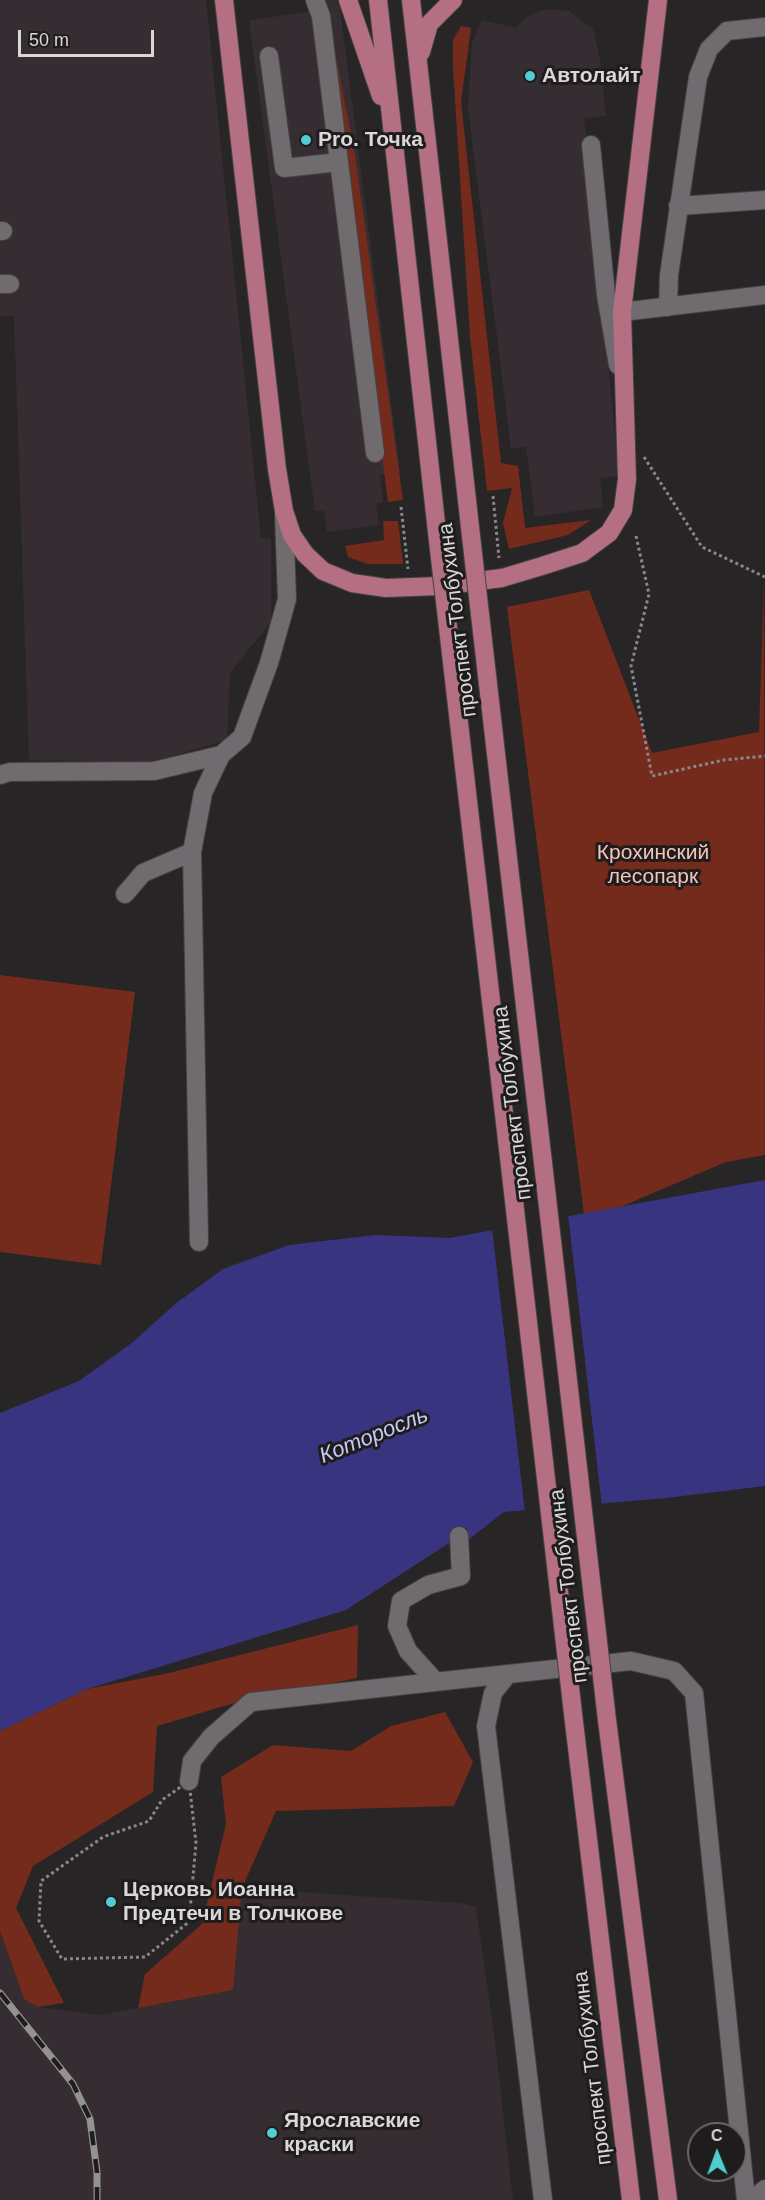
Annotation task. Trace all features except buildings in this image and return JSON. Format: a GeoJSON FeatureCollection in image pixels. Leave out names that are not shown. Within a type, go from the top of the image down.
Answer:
{"type":"FeatureCollection","features":[{"type":"Feature","properties":{"kind":"main road"},"geometry":{"type":"LineString","coordinates":[[224,0],[276,470],[284,511],[292,535],[305,554],[323,571],[352,583],[375,587],[439,586],[502,578],[582,553],[609,533],[624,510],[627,479],[622,312],[658,0]]}},
{"type":"Feature","properties":{"kind":"main road"},"geometry":{"type":"LineString","coordinates":[[348,0],[395,138]]}},
{"type":"Feature","properties":{"kind":"main road","name":"проспект Толбухина"},"geometry":{"type":"LineString","coordinates":[[378,0],[437,532],[631,2200]]}},
{"type":"Feature","properties":{"kind":"main road","name":"проспект Толбухина"},"geometry":{"type":"LineString","coordinates":[[411,0],[607,1720],[668,2200]]}},
{"type":"Feature","properties":{"kind":"main road"},"geometry":{"type":"LineString","coordinates":[[418,75],[422,42],[429,24],[453,0]]}},
{"type":"Feature","properties":{"kind":"street"},"geometry":{"type":"LineString","coordinates":[[315,0],[321,15],[375,453]]}},
{"type":"Feature","properties":{"kind":"street"},"geometry":{"type":"LineString","coordinates":[[669,307],[669,275],[698,77],[709,49],[727,31],[765,27]]}},
{"type":"Feature","properties":{"kind":"street"},"geometry":{"type":"LineString","coordinates":[[269,56],[284,168],[339,162]]}},
{"type":"Feature","properties":{"kind":"street"},"geometry":{"type":"LineString","coordinates":[[591,145],[606,296],[623,390]]}},
{"type":"Feature","properties":{"kind":"street"},"geometry":{"type":"LineString","coordinates":[[678,206],[765,200]]}},
{"type":"Feature","properties":{"kind":"street"},"geometry":{"type":"LineString","coordinates":[[622,312],[765,295]]}},
{"type":"Feature","properties":{"kind":"street"},"geometry":{"type":"LineString","coordinates":[[199,1242],[192,852],[203,794],[221,755],[242,736],[270,663],[286,599],[284,511]]}},
{"type":"Feature","properties":{"kind":"street"},"geometry":{"type":"LineString","coordinates":[[3,770],[154,771],[221,755]]}},
{"type":"Feature","properties":{"kind":"street"},"geometry":{"type":"LineString","coordinates":[[125,894],[143,873],[192,852]]}},
{"type":"Feature","properties":{"kind":"street"},"geometry":{"type":"LineString","coordinates":[[436,1682],[408,1652],[397,1626],[401,1601],[428,1585],[461,1575],[459,1536]]}},
{"type":"Feature","properties":{"kind":"street"},"geometry":{"type":"LineString","coordinates":[[189,1781],[192,1761],[212,1737],[251,1702],[631,1660],[674,1671],[694,1693],[746,2200]]}},
{"type":"Feature","properties":{"kind":"street"},"geometry":{"type":"LineString","coordinates":[[508,1674],[492,1693],[486,1726],[543,2200]]}},
{"type":"Feature","properties":{"kind":"street"},"geometry":{"type":"LineString","coordinates":[[753,2200],[765,2189]]}},
{"type":"Feature","properties":{"kind":"path"},"geometry":{"type":"LineString","coordinates":[[643,456],[702,547],[765,577]]}},
{"type":"Feature","properties":{"kind":"path"},"geometry":{"type":"LineString","coordinates":[[493,496],[500,558]]}},
{"type":"Feature","properties":{"kind":"path"},"geometry":{"type":"LineString","coordinates":[[400,507],[408,569]]}},
{"type":"Feature","properties":{"kind":"path"},"geometry":{"type":"LineString","coordinates":[[636,536],[649,594],[631,666],[652,776],[724,760],[765,756]]}},
{"type":"Feature","properties":{"kind":"path"},"geometry":{"type":"LineString","coordinates":[[189,1781],[196,1843],[189,1922],[144,1957],[62,1959],[39,1921],[41,1881],[103,1837],[149,1821],[162,1800],[189,1781]]}},
{"type":"Feature","properties":{"kind":"shaded area"},"geometry":{"type":"Polygon","coordinates":[[[0,0],[206,0],[261,538],[271,539],[271,622],[230,673],[227,740],[152,762],[29,760],[14,316],[0,316],[0,0]]]}},
{"type":"Feature","properties":{"kind":"shaded area"},"geometry":{"type":"Polygon","coordinates":[[[313,0],[337,0],[340,9],[400,472],[380,475],[383,502],[376,503],[379,525],[327,532],[324,511],[315,511],[249,20],[316,11],[313,0]]]}},
{"type":"Feature","properties":{"kind":"shaded area"},"geometry":{"type":"Polygon","coordinates":[[[545,9],[569,11],[593,29],[600,59],[606,116],[584,118],[619,476],[600,478],[603,507],[535,517],[526,447],[511,448],[468,108],[472,43],[482,20],[516,28],[526,17],[545,9]]]}},
{"type":"Feature","properties":{"kind":"shaded area"},"geometry":{"type":"Polygon","coordinates":[[[242,1888],[459,1903],[476,1907],[495,2041],[513,2200],[0,2200],[0,1931],[24,1999],[38,2007],[101,2015],[233,1990],[242,1888]]]}},
{"type":"Feature","properties":{"kind":"green space"},"geometry":{"type":"Polygon","coordinates":[[[324,15],[329,21],[355,155],[403,500],[388,502],[324,15]]]}},
{"type":"Feature","properties":{"kind":"green space"},"geometry":{"type":"Polygon","coordinates":[[[461,26],[471,28],[461,102],[501,463],[518,466],[525,528],[591,520],[568,535],[509,549],[503,523],[512,488],[487,491],[470,337],[453,68],[453,40],[461,26]]]}},
{"type":"Feature","properties":{"kind":"green space"},"geometry":{"type":"Polygon","coordinates":[[[383,521],[398,521],[403,564],[368,564],[348,557],[345,546],[384,540],[383,521]]]}},
{"type":"Feature","properties":{"kind":"green space","name":"Крохинский лесопарк"},"geometry":{"type":"Polygon","coordinates":[[[764,583],[765,1155],[726,1162],[585,1222],[507,607],[589,590],[652,753],[759,732],[764,583]]]}},
{"type":"Feature","properties":{"kind":"green space"},"geometry":{"type":"Polygon","coordinates":[[[0,975],[135,992],[101,1265],[0,1252],[0,975]]]}},
{"type":"Feature","properties":{"kind":"green space"},"geometry":{"type":"Polygon","coordinates":[[[358,1625],[357,1678],[231,1704],[157,1726],[153,1792],[33,1866],[16,1908],[64,2003],[38,2007],[24,1999],[0,1931],[0,1731],[87,1689],[169,1673],[358,1625]]]}},
{"type":"Feature","properties":{"kind":"green space"},"geometry":{"type":"Polygon","coordinates":[[[445,1712],[473,1762],[454,1806],[276,1811],[242,1888],[233,1990],[138,2008],[145,1974],[202,1924],[226,1824],[221,1777],[273,1745],[351,1751],[391,1726],[445,1712]]]}},
{"type":"Feature","properties":{"kind":"water","name":"Которосль"},"geometry":{"type":"Polygon","coordinates":[[[765,1180],[765,1486],[666,1498],[504,1512],[468,1540],[467,1528],[453,1529],[452,1541],[346,1610],[87,1689],[0,1731],[0,1413],[79,1381],[133,1342],[175,1304],[223,1269],[289,1245],[375,1235],[450,1238],[765,1180]]]}},
{"type":"Feature","properties":{"kind":"pier"},"geometry":{"type":"Polygon","coordinates":[[[568,1214],[602,1507],[525,1513],[492,1228],[568,1214]]]}},
{"type":"Feature","properties":{"kind":"railway"},"geometry":{"type":"LineString","coordinates":[[0,1993],[73,2084],[90,2119],[97,2172],[97,2200]]}},
{"type":"Feature","properties":{"kind":"place","name":"Автолайт"},"geometry":{"type":"Point","coordinates":[530,76]}},
{"type":"Feature","properties":{"kind":"place","name":"Pro. Точка"},"geometry":{"type":"Point","coordinates":[306,140]}},
{"type":"Feature","properties":{"kind":"place","name":"Церковь Иоанна Предтечи в Толчкове"},"geometry":{"type":"Point","coordinates":[111,1902]}},
{"type":"Feature","properties":{"kind":"place","name":"Ярославские краски"},"geometry":{"type":"Point","coordinates":[272,2133]}}]}
